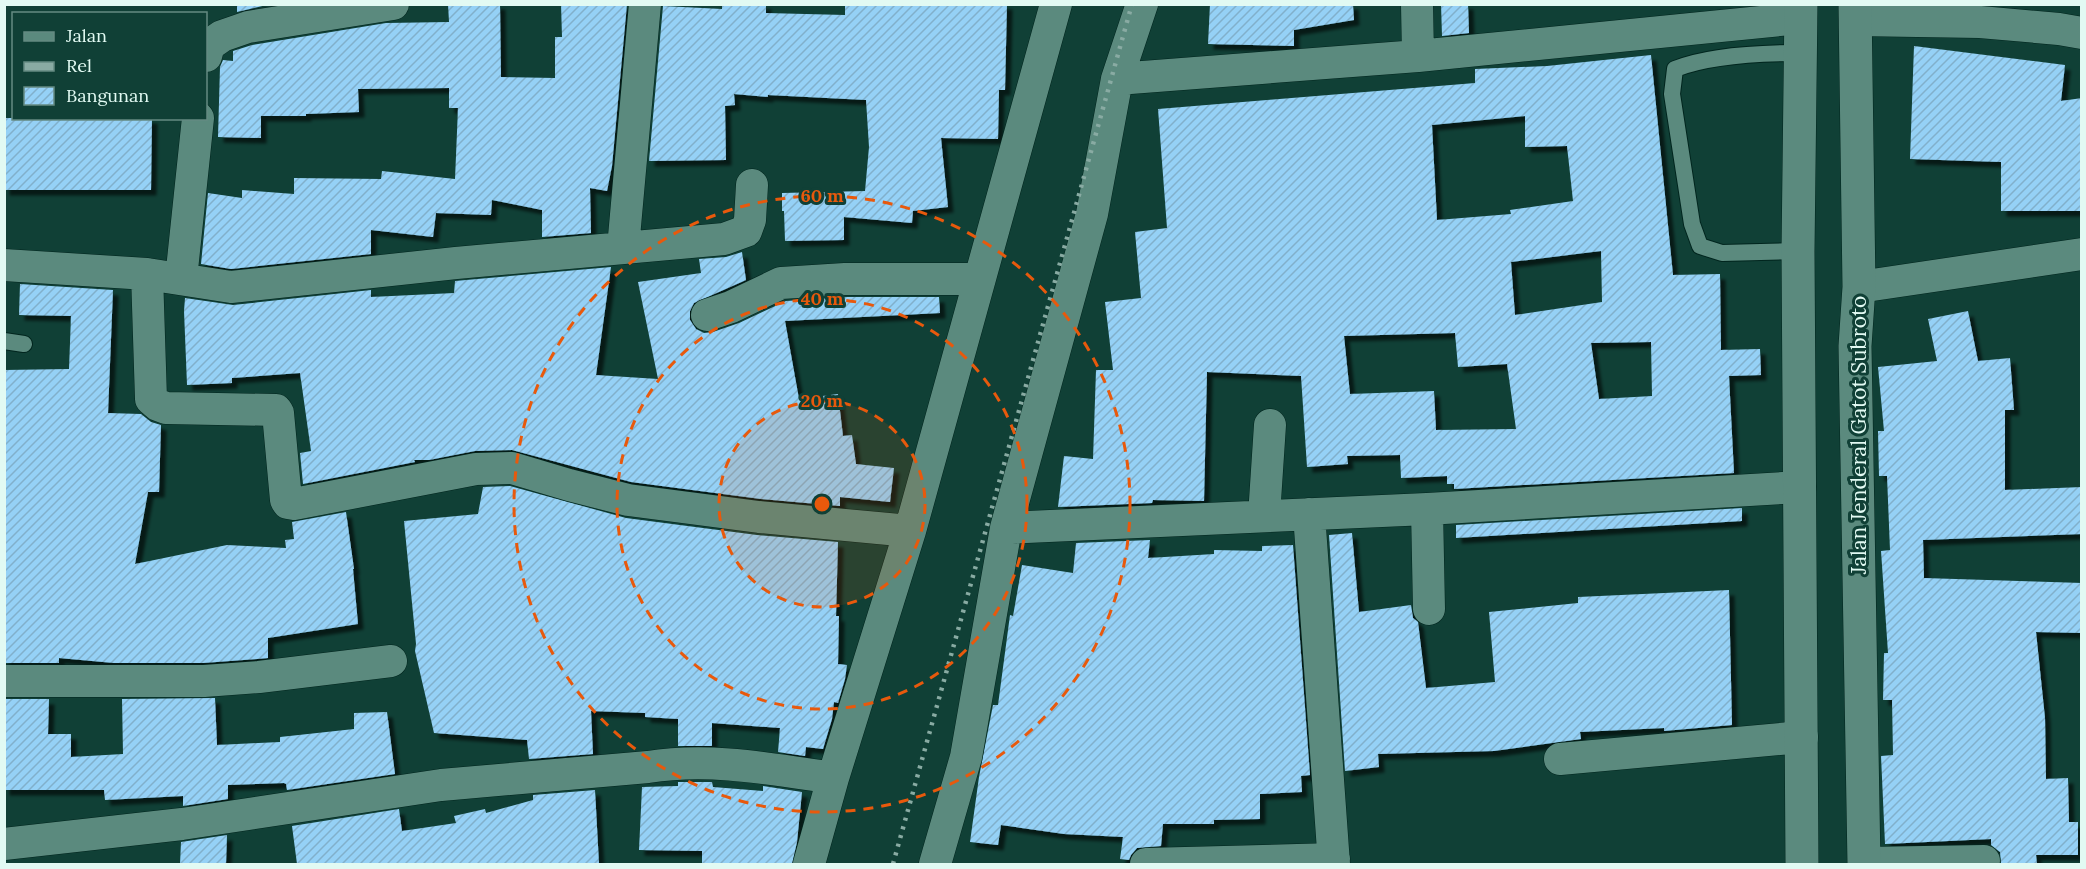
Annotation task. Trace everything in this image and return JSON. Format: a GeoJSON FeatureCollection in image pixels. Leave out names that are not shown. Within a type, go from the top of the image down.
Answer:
{"type":"FeatureCollection","features":[{"type":"Feature","properties":{"kind":"main road"},"geometry":{"type":"LineString","coordinates":[[1801,11],[1798,251],[1802,864]]}},
{"type":"Feature","properties":{"kind":"main road","name":"Jalan Jenderal Gatot Subroto"},"geometry":{"type":"LineString","coordinates":[[1855,12],[1859,287],[1855,346],[1864,864]]}},
{"type":"Feature","properties":{"kind":"street"},"geometry":{"type":"LineString","coordinates":[[207,52],[209,45],[222,36],[248,27],[393,4]]}},
{"type":"Feature","properties":{"kind":"street"},"geometry":{"type":"LineString","coordinates":[[623,248],[645,4]]}},
{"type":"Feature","properties":{"kind":"street"},"geometry":{"type":"LineString","coordinates":[[809,864],[909,531],[1056,4]]}},
{"type":"Feature","properties":{"kind":"street"},"geometry":{"type":"LineString","coordinates":[[937,864],[966,757],[1006,528],[1092,214],[1117,79],[1142,4]]}},
{"type":"Feature","properties":{"kind":"street"},"geometry":{"type":"LineString","coordinates":[[1417,4],[1418,56]]}},
{"type":"Feature","properties":{"kind":"street"},"geometry":{"type":"LineString","coordinates":[[1117,79],[1418,56],[1801,11]]}},
{"type":"Feature","properties":{"kind":"street"},"geometry":{"type":"LineString","coordinates":[[1855,12],[2059,29],[2082,33]]}},
{"type":"Feature","properties":{"kind":"street"},"geometry":{"type":"LineString","coordinates":[[182,279],[198,120]]}},
{"type":"Feature","properties":{"kind":"street"},"geometry":{"type":"LineString","coordinates":[[4,266],[147,274],[231,287],[724,239],[746,231],[750,220],[752,185]]}},
{"type":"Feature","properties":{"kind":"street"},"geometry":{"type":"LineString","coordinates":[[1859,287],[2082,254]]}},
{"type":"Feature","properties":{"kind":"street"},"geometry":{"type":"LineString","coordinates":[[147,274],[152,399],[158,405],[166,408],[276,410],[288,503],[294,504],[476,469],[512,468],[628,500],[759,517],[909,531]]}},
{"type":"Feature","properties":{"kind":"street"},"geometry":{"type":"LineString","coordinates":[[707,315],[731,307],[781,283],[845,279],[979,279]]}},
{"type":"Feature","properties":{"kind":"street"},"geometry":{"type":"LineString","coordinates":[[1264,516],[1270,424]]}},
{"type":"Feature","properties":{"kind":"street"},"geometry":{"type":"LineString","coordinates":[[1006,528],[1427,509],[1800,487]]}},
{"type":"Feature","properties":{"kind":"street"},"geometry":{"type":"LineString","coordinates":[[1427,509],[1430,609]]}},
{"type":"Feature","properties":{"kind":"street"},"geometry":{"type":"LineString","coordinates":[[1146,864],[1334,862],[1310,514]]}},
{"type":"Feature","properties":{"kind":"street"},"geometry":{"type":"LineString","coordinates":[[4,681],[204,681],[259,677],[391,661]]}},
{"type":"Feature","properties":{"kind":"street"},"geometry":{"type":"LineString","coordinates":[[1560,759],[1802,737]]}},
{"type":"Feature","properties":{"kind":"street"},"geometry":{"type":"LineString","coordinates":[[4,844],[182,824],[441,785],[677,763],[758,767],[833,778]]}},
{"type":"Feature","properties":{"kind":"street"},"geometry":{"type":"LineString","coordinates":[[1864,864],[1984,861]]}},
{"type":"Feature","properties":{"kind":"lane"},"geometry":{"type":"LineString","coordinates":[[1798,251],[1722,253],[1700,246],[1692,224],[1672,94],[1675,69],[1695,61],[1800,53]]}},
{"type":"Feature","properties":{"kind":"lane"},"geometry":{"type":"LineString","coordinates":[[4,341],[24,344]]}},
{"type":"Feature","properties":{"kind":"building"},"geometry":{"type":"Polygon","coordinates":[[[237,4],[271,4],[237,12],[237,4]]]}},
{"type":"Feature","properties":{"kind":"building"},"geometry":{"type":"Polygon","coordinates":[[[448,4],[500,4],[501,77],[555,78],[555,37],[562,37],[561,4],[627,4],[612,166],[607,191],[590,188],[591,233],[542,237],[542,210],[492,200],[491,215],[436,213],[433,237],[371,230],[371,254],[231,269],[201,264],[208,193],[242,198],[242,190],[294,194],[294,178],[381,179],[382,171],[455,179],[458,108],[449,108],[449,88],[358,89],[359,112],[306,114],[306,116],[261,116],[261,138],[218,137],[220,67],[223,60],[233,61],[233,51],[252,45],[386,23],[449,22],[448,4]]]}},
{"type":"Feature","properties":{"kind":"building"},"geometry":{"type":"Polygon","coordinates":[[[722,4],[766,4],[766,13],[845,15],[845,4],[1007,4],[1005,90],[999,90],[998,139],[941,138],[948,207],[913,211],[912,223],[844,217],[844,240],[785,241],[782,193],[865,191],[869,147],[866,100],[734,94],[735,105],[725,106],[726,160],[649,161],[663,6],[722,9],[722,4]]]}},
{"type":"Feature","properties":{"kind":"building"},"geometry":{"type":"Polygon","coordinates":[[[1210,4],[1353,4],[1354,20],[1294,30],[1294,46],[1208,44],[1210,4]]]}},
{"type":"Feature","properties":{"kind":"building"},"geometry":{"type":"Polygon","coordinates":[[[1441,4],[1468,4],[1469,33],[1442,36],[1441,4]]]}},
{"type":"Feature","properties":{"kind":"building"},"geometry":{"type":"Polygon","coordinates":[[[1914,46],[2065,65],[2061,101],[2082,98],[2082,211],[2001,211],[2001,162],[1910,159],[1914,46]]]}},
{"type":"Feature","properties":{"kind":"building"},"geometry":{"type":"Polygon","coordinates":[[[1651,55],[1673,275],[1720,274],[1721,350],[1760,349],[1761,375],[1729,376],[1734,473],[1454,489],[1454,484],[1447,484],[1447,476],[1401,478],[1400,455],[1347,456],[1348,464],[1307,467],[1301,376],[1207,372],[1204,501],[1153,500],[1152,503],[1058,507],[1064,456],[1093,459],[1096,370],[1113,370],[1105,302],[1141,298],[1135,232],[1167,228],[1158,109],[1475,83],[1475,69],[1547,66],[1651,55]],[[1525,116],[1432,125],[1437,220],[1511,214],[1510,210],[1573,201],[1567,146],[1525,147],[1525,116]],[[1601,251],[1511,262],[1515,315],[1602,302],[1601,251]],[[1455,333],[1344,336],[1350,394],[1434,391],[1436,430],[1516,429],[1507,364],[1458,367],[1455,333]],[[1651,342],[1591,343],[1599,399],[1652,396],[1651,342]]]}},
{"type":"Feature","properties":{"kind":"building"},"geometry":{"type":"Polygon","coordinates":[[[4,118],[12,118],[12,120],[152,120],[151,190],[4,190],[4,118]]]}},
{"type":"Feature","properties":{"kind":"building"},"geometry":{"type":"Polygon","coordinates":[[[742,252],[746,280],[694,303],[690,311],[690,320],[696,329],[704,333],[713,332],[739,323],[786,301],[846,297],[939,297],[940,313],[785,321],[799,399],[838,394],[843,436],[852,435],[856,464],[894,468],[890,502],[840,497],[840,506],[761,499],[631,482],[512,450],[475,451],[429,460],[414,460],[415,462],[303,484],[300,453],[311,451],[300,373],[232,378],[232,383],[187,385],[185,298],[233,305],[371,290],[371,297],[454,293],[455,281],[611,267],[596,375],[658,379],[638,282],[701,273],[699,259],[726,257],[742,252]]]}},
{"type":"Feature","properties":{"kind":"building"},"geometry":{"type":"Polygon","coordinates":[[[20,284],[113,290],[108,413],[141,414],[151,422],[161,425],[159,492],[148,492],[135,564],[227,545],[286,548],[285,540],[294,539],[292,522],[346,512],[354,569],[358,624],[268,638],[268,658],[203,663],[114,663],[59,658],[59,663],[4,663],[4,370],[69,369],[71,316],[19,315],[20,284]]]}},
{"type":"Feature","properties":{"kind":"building"},"geometry":{"type":"Polygon","coordinates":[[[1968,311],[1978,361],[2010,358],[2014,410],[2005,410],[2005,490],[2082,487],[2082,534],[1923,540],[1924,578],[2082,583],[2082,633],[2036,632],[2045,718],[2046,779],[2068,778],[2069,822],[2078,822],[2078,855],[2036,855],[2037,864],[2001,864],[2000,852],[1991,845],[1991,839],[1885,844],[1881,756],[1893,755],[1892,700],[1883,700],[1884,653],[1888,653],[1881,551],[1890,550],[1887,476],[1879,476],[1878,431],[1884,431],[1878,367],[1937,361],[1928,319],[1968,311]]]}},
{"type":"Feature","properties":{"kind":"building"},"geometry":{"type":"Polygon","coordinates":[[[510,486],[626,518],[757,535],[838,542],[836,616],[839,616],[838,664],[847,665],[838,703],[834,702],[832,719],[823,749],[806,747],[805,756],[778,752],[780,728],[712,723],[712,746],[678,746],[678,719],[645,717],[645,713],[591,711],[593,754],[529,759],[527,740],[434,733],[415,651],[404,521],[478,514],[483,487],[510,486]]]}},
{"type":"Feature","properties":{"kind":"building"},"geometry":{"type":"Polygon","coordinates":[[[1742,508],[1742,521],[1456,538],[1456,525],[1742,508]]]}},
{"type":"Feature","properties":{"kind":"building"},"geometry":{"type":"Polygon","coordinates":[[[1352,533],[1359,612],[1411,605],[1413,618],[1418,622],[1426,688],[1495,682],[1489,612],[1578,603],[1578,597],[1729,590],[1732,725],[1664,731],[1664,728],[1580,732],[1581,739],[1494,751],[1378,754],[1379,767],[1345,771],[1329,535],[1352,533]]]}},
{"type":"Feature","properties":{"kind":"building"},"geometry":{"type":"Polygon","coordinates":[[[1150,540],[1148,558],[1214,554],[1214,550],[1262,551],[1262,546],[1293,545],[1310,775],[1301,776],[1302,792],[1260,794],[1260,819],[1214,820],[1214,824],[1163,824],[1161,846],[1137,848],[1129,860],[1120,859],[1123,837],[1064,834],[1001,825],[998,845],[970,842],[979,777],[993,705],[998,705],[1010,615],[1013,616],[1022,565],[1073,573],[1076,543],[1150,540]]]}},
{"type":"Feature","properties":{"kind":"building"},"geometry":{"type":"Polygon","coordinates":[[[215,698],[217,745],[280,742],[280,737],[354,729],[354,713],[387,712],[395,774],[287,790],[284,783],[228,785],[228,799],[183,806],[183,796],[105,800],[104,790],[4,790],[4,699],[49,699],[48,734],[71,734],[71,757],[123,754],[122,699],[215,698]]]}},
{"type":"Feature","properties":{"kind":"building"},"geometry":{"type":"Polygon","coordinates":[[[678,782],[712,782],[713,787],[763,791],[763,786],[802,792],[797,842],[792,864],[702,864],[702,851],[639,850],[642,787],[678,786],[678,782]]]}},
{"type":"Feature","properties":{"kind":"building"},"geometry":{"type":"Polygon","coordinates":[[[595,790],[599,864],[297,864],[292,826],[399,809],[402,831],[456,823],[454,816],[485,809],[486,813],[533,800],[533,795],[595,790]]]}},
{"type":"Feature","properties":{"kind":"building"},"geometry":{"type":"Polygon","coordinates":[[[227,835],[226,864],[180,864],[181,842],[227,835]]]}},
{"type":"Feature","properties":{"kind":"railway"},"geometry":{"type":"LineString","coordinates":[[893,864],[1132,4]]}}]}
